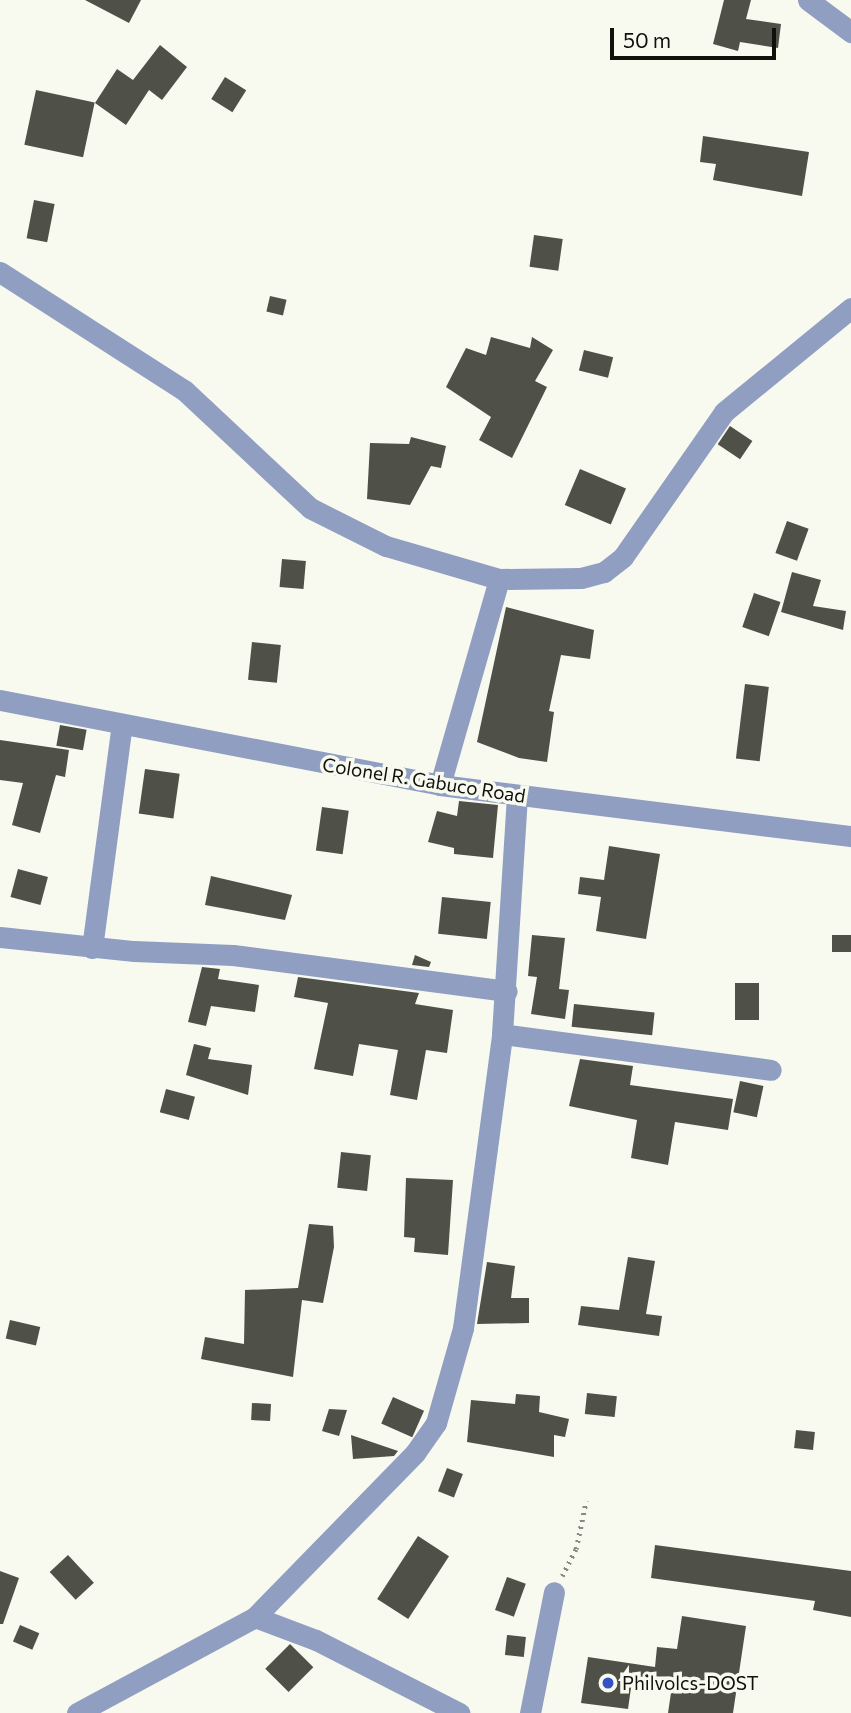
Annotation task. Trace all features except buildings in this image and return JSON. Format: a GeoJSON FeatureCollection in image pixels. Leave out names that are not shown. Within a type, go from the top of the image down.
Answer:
{"type":"FeatureCollection","features":[{"type":"Feature","properties":{"kind":"street"},"geometry":{"type":"LineString","coordinates":[[807,0],[851,32]]}},
{"type":"Feature","properties":{"kind":"street"},"geometry":{"type":"LineString","coordinates":[[0,272],[184,390],[310,508],[386,546],[499,579],[580,578],[604,572],[623,556],[724,412],[851,307]]}},
{"type":"Feature","properties":{"kind":"street"},"geometry":{"type":"LineString","coordinates":[[440,785],[499,579]]}},
{"type":"Feature","properties":{"kind":"street","name":"Colonel R. Gabuco Road"},"geometry":{"type":"LineString","coordinates":[[0,700],[440,785],[851,836]]}},
{"type":"Feature","properties":{"kind":"street"},"geometry":{"type":"LineString","coordinates":[[92,948],[122,724]]}},
{"type":"Feature","properties":{"kind":"street"},"geometry":{"type":"LineString","coordinates":[[76,1713],[255,1617],[415,1453],[436,1423],[463,1328],[502,1034],[507,991],[517,796]]}},
{"type":"Feature","properties":{"kind":"street"},"geometry":{"type":"LineString","coordinates":[[0,937],[92,948],[233,955],[507,991]]}},
{"type":"Feature","properties":{"kind":"street"},"geometry":{"type":"LineString","coordinates":[[502,1034],[771,1070]]}},
{"type":"Feature","properties":{"kind":"street"},"geometry":{"type":"LineString","coordinates":[[530,1713],[554,1592]]}},
{"type":"Feature","properties":{"kind":"street"},"geometry":{"type":"LineString","coordinates":[[255,1617],[281,1624],[352,1657],[459,1713]]}},
{"type":"Feature","properties":{"kind":"path"},"geometry":{"type":"LineString","coordinates":[[554,1592],[576,1549],[586,1501]]}},
{"type":"Feature","properties":{"kind":"place","name":"Philvolcs-DOST"},"geometry":{"type":"Point","coordinates":[608,1683]}}]}
